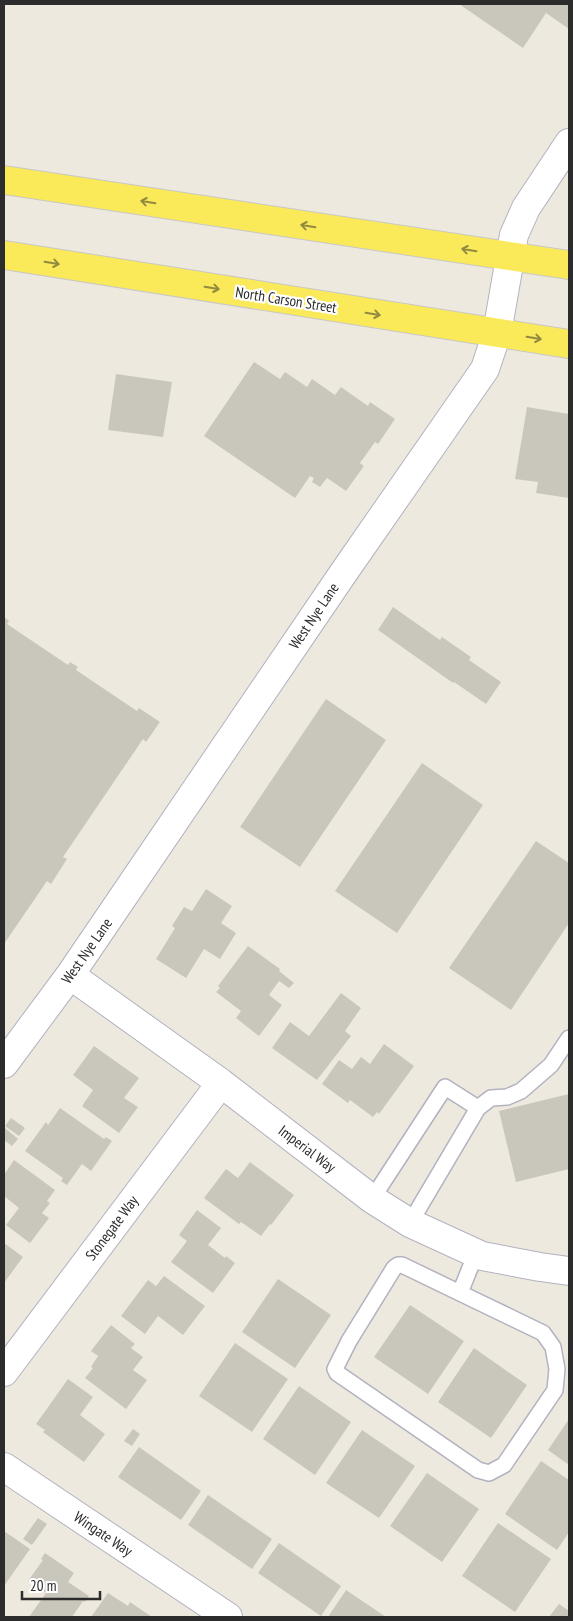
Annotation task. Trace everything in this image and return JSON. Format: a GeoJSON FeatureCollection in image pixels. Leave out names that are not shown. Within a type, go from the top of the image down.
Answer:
{"type":"FeatureCollection","features":[{"type":"Feature","properties":{"kind":"main road"},"geometry":{"type":"LineString","coordinates":[[4,180],[569,266]]}},
{"type":"Feature","properties":{"kind":"main road","name":"North Carson Street"},"geometry":{"type":"LineString","coordinates":[[4,256],[569,344]]}},
{"type":"Feature","properties":{"kind":"street","name":"West Nye Lane"},"geometry":{"type":"LineString","coordinates":[[4,1064],[70,975],[344,572],[485,369],[497,333],[514,235],[526,208],[569,143]]}},
{"type":"Feature","properties":{"kind":"street","name":"Imperial Way"},"geometry":{"type":"LineString","coordinates":[[70,975],[221,1083],[372,1199],[410,1223],[482,1256],[569,1271]]}},
{"type":"Feature","properties":{"kind":"street","name":"Stonegate Way"},"geometry":{"type":"LineString","coordinates":[[4,1372],[221,1083]]}},
{"type":"Feature","properties":{"kind":"street","name":"Wingate Way"},"geometry":{"type":"LineString","coordinates":[[4,1467],[228,1617]]}},
{"type":"Feature","properties":{"kind":"lane"},"geometry":{"type":"LineString","coordinates":[[410,1223],[478,1108],[491,1098],[507,1097],[528,1086],[551,1065],[569,1038]]}},
{"type":"Feature","properties":{"kind":"lane"},"geometry":{"type":"LineString","coordinates":[[372,1199],[445,1087],[478,1108]]}},
{"type":"Feature","properties":{"kind":"lane"},"geometry":{"type":"LineString","coordinates":[[460,1293],[476,1253]]}},
{"type":"Feature","properties":{"kind":"lane"},"geometry":{"type":"LineString","coordinates":[[398,1265],[402,1265],[460,1293],[543,1333],[553,1347],[557,1369],[555,1390],[504,1466],[489,1473],[478,1470],[337,1373],[335,1369],[349,1341],[394,1268],[398,1265]]}},
{"type":"Feature","properties":{"kind":"building"},"geometry":{"type":"Polygon","coordinates":[[[459,4],[569,4],[569,29],[546,13],[523,48],[459,4]]]}},
{"type":"Feature","properties":{"kind":"building"},"geometry":{"type":"Polygon","coordinates":[[[254,362],[280,379],[285,372],[307,387],[312,379],[335,395],[341,387],[368,406],[370,402],[395,419],[378,444],[375,442],[360,463],[364,466],[346,491],[327,478],[320,487],[312,482],[314,478],[310,476],[295,498],[204,436],[254,362]]]}},
{"type":"Feature","properties":{"kind":"building"},"geometry":{"type":"Polygon","coordinates":[[[116,374],[172,382],[163,437],[108,430],[116,374]]]}},
{"type":"Feature","properties":{"kind":"building"},"geometry":{"type":"Polygon","coordinates":[[[527,407],[569,414],[569,498],[536,493],[538,482],[515,479],[527,407]]]}},
{"type":"Feature","properties":{"kind":"building"},"geometry":{"type":"Polygon","coordinates":[[[393,607],[440,640],[442,637],[471,657],[469,660],[501,682],[486,704],[378,630],[393,607]]]}},
{"type":"Feature","properties":{"kind":"building"},"geometry":{"type":"Polygon","coordinates":[[[4,617],[9,621],[7,624],[68,665],[70,662],[78,667],[76,670],[137,711],[139,708],[160,722],[146,742],[143,739],[63,857],[67,859],[51,884],[47,881],[4,944],[4,617]]]}},
{"type":"Feature","properties":{"kind":"building"},"geometry":{"type":"Polygon","coordinates":[[[326,699],[386,740],[300,867],[240,827],[326,699]]]}},
{"type":"Feature","properties":{"kind":"building"},"geometry":{"type":"Polygon","coordinates":[[[422,763],[483,805],[397,933],[335,891],[422,763]]]}},
{"type":"Feature","properties":{"kind":"building"},"geometry":{"type":"Polygon","coordinates":[[[536,841],[569,863],[569,923],[511,1010],[449,968],[536,841]]]}},
{"type":"Feature","properties":{"kind":"building"},"geometry":{"type":"Polygon","coordinates":[[[206,889],[232,906],[221,923],[236,933],[220,959],[204,949],[186,978],[156,959],[175,928],[172,926],[184,907],[192,911],[206,889]]]}},
{"type":"Feature","properties":{"kind":"building"},"geometry":{"type":"Polygon","coordinates":[[[248,946],[280,969],[279,971],[294,983],[289,988],[279,981],[269,995],[282,1005],[259,1036],[236,1018],[241,1011],[216,992],[220,988],[218,986],[248,946]]]}},
{"type":"Feature","properties":{"kind":"building"},"geometry":{"type":"Polygon","coordinates":[[[341,993],[361,1008],[345,1031],[351,1036],[317,1080],[272,1048],[290,1022],[309,1036],[341,993]]]}},
{"type":"Feature","properties":{"kind":"building"},"geometry":{"type":"Polygon","coordinates":[[[384,1044],[414,1066],[379,1114],[377,1112],[373,1117],[350,1100],[348,1103],[322,1084],[339,1060],[352,1069],[361,1057],[370,1064],[384,1044]]]}},
{"type":"Feature","properties":{"kind":"building"},"geometry":{"type":"Polygon","coordinates":[[[94,1046],[139,1078],[124,1098],[138,1107],[119,1133],[82,1106],[93,1090],[73,1075],[94,1046]]]}},
{"type":"Feature","properties":{"kind":"building"},"geometry":{"type":"Polygon","coordinates":[[[569,1094],[569,1169],[516,1182],[499,1111],[569,1094]]]}},
{"type":"Feature","properties":{"kind":"building"},"geometry":{"type":"Polygon","coordinates":[[[60,1108],[104,1139],[106,1137],[112,1141],[91,1171],[82,1164],[67,1185],[61,1181],[63,1178],[25,1151],[46,1122],[48,1125],[60,1108]]]}},
{"type":"Feature","properties":{"kind":"building"},"geometry":{"type":"Polygon","coordinates":[[[11,1118],[25,1128],[19,1136],[5,1126],[11,1118]]]}},
{"type":"Feature","properties":{"kind":"building"},"geometry":{"type":"Polygon","coordinates":[[[5,1128],[18,1139],[12,1146],[4,1140],[5,1128]]]}},
{"type":"Feature","properties":{"kind":"building"},"geometry":{"type":"Polygon","coordinates":[[[14,1160],[55,1190],[47,1201],[50,1203],[42,1213],[49,1218],[30,1243],[6,1225],[19,1208],[4,1196],[4,1175],[14,1160]]]}},
{"type":"Feature","properties":{"kind":"building"},"geometry":{"type":"Polygon","coordinates":[[[250,1162],[294,1195],[261,1236],[241,1222],[239,1224],[204,1198],[226,1169],[238,1178],[250,1162]]]}},
{"type":"Feature","properties":{"kind":"building"},"geometry":{"type":"Polygon","coordinates":[[[197,1210],[221,1228],[208,1245],[235,1263],[213,1293],[171,1262],[187,1241],[179,1235],[197,1210]]]}},
{"type":"Feature","properties":{"kind":"building"},"geometry":{"type":"Polygon","coordinates":[[[4,1243],[23,1257],[4,1283],[4,1243]]]}},
{"type":"Feature","properties":{"kind":"building"},"geometry":{"type":"Polygon","coordinates":[[[164,1276],[205,1306],[183,1335],[158,1316],[145,1334],[121,1316],[148,1280],[156,1286],[164,1276]]]}},
{"type":"Feature","properties":{"kind":"building"},"geometry":{"type":"Polygon","coordinates":[[[278,1279],[331,1315],[295,1368],[242,1332],[278,1279]]]}},
{"type":"Feature","properties":{"kind":"building"},"geometry":{"type":"Polygon","coordinates":[[[410,1305],[464,1341],[428,1394],[374,1357],[410,1305]]]}},
{"type":"Feature","properties":{"kind":"building"},"geometry":{"type":"Polygon","coordinates":[[[111,1325],[135,1344],[131,1348],[143,1357],[133,1370],[147,1380],[126,1409],[85,1378],[93,1368],[91,1367],[98,1356],[91,1351],[111,1325]]]}},
{"type":"Feature","properties":{"kind":"building"},"geometry":{"type":"Polygon","coordinates":[[[235,1343],[288,1379],[252,1432],[199,1396],[235,1343]]]}},
{"type":"Feature","properties":{"kind":"building"},"geometry":{"type":"Polygon","coordinates":[[[474,1348],[527,1385],[491,1438],[438,1402],[474,1348]]]}},
{"type":"Feature","properties":{"kind":"building"},"geometry":{"type":"Polygon","coordinates":[[[68,1379],[93,1397],[80,1415],[105,1434],[84,1462],[43,1432],[45,1430],[36,1424],[68,1379]]]}},
{"type":"Feature","properties":{"kind":"building"},"geometry":{"type":"Polygon","coordinates":[[[299,1386],[351,1422],[315,1475],[263,1439],[299,1386]]]}},
{"type":"Feature","properties":{"kind":"building"},"geometry":{"type":"Polygon","coordinates":[[[569,1419],[569,1465],[548,1450],[569,1419]]]}},
{"type":"Feature","properties":{"kind":"building"},"geometry":{"type":"Polygon","coordinates":[[[133,1429],[140,1434],[132,1446],[124,1441],[133,1429]]]}},
{"type":"Feature","properties":{"kind":"building"},"geometry":{"type":"Polygon","coordinates":[[[362,1430],[415,1466],[379,1518],[326,1483],[362,1430]]]}},
{"type":"Feature","properties":{"kind":"building"},"geometry":{"type":"Polygon","coordinates":[[[139,1447],[201,1491],[181,1520],[118,1477],[139,1447]]]}},
{"type":"Feature","properties":{"kind":"building"},"geometry":{"type":"Polygon","coordinates":[[[541,1461],[569,1480],[569,1532],[557,1550],[505,1514],[541,1461]]]}},
{"type":"Feature","properties":{"kind":"building"},"geometry":{"type":"Polygon","coordinates":[[[427,1473],[479,1509],[442,1562],[390,1526],[427,1473]]]}},
{"type":"Feature","properties":{"kind":"building"},"geometry":{"type":"Polygon","coordinates":[[[208,1495],[272,1539],[252,1569],[188,1525],[208,1495]]]}},
{"type":"Feature","properties":{"kind":"building"},"geometry":{"type":"Polygon","coordinates":[[[38,1518],[47,1524],[32,1545],[23,1539],[38,1518]]]}},
{"type":"Feature","properties":{"kind":"building"},"geometry":{"type":"Polygon","coordinates":[[[498,1523],[551,1559],[515,1612],[462,1576],[498,1523]]]}},
{"type":"Feature","properties":{"kind":"building"},"geometry":{"type":"Polygon","coordinates":[[[4,1531],[30,1549],[4,1586],[4,1531]]]}},
{"type":"Feature","properties":{"kind":"building"},"geometry":{"type":"Polygon","coordinates":[[[279,1543],[341,1586],[321,1616],[258,1573],[279,1543]]]}},
{"type":"Feature","properties":{"kind":"building"},"geometry":{"type":"Polygon","coordinates":[[[45,1553],[74,1573],[68,1582],[89,1596],[85,1602],[83,1601],[72,1617],[29,1617],[46,1593],[28,1581],[43,1560],[41,1559],[45,1553]]]}},
{"type":"Feature","properties":{"kind":"building"},"geometry":{"type":"Polygon","coordinates":[[[346,1590],[386,1617],[328,1617],[346,1590]]]}},
{"type":"Feature","properties":{"kind":"building"},"geometry":{"type":"Polygon","coordinates":[[[108,1593],[128,1606],[130,1602],[152,1617],[91,1617],[108,1593]]]}},
{"type":"Feature","properties":{"kind":"building"},"geometry":{"type":"Polygon","coordinates":[[[559,1604],[569,1611],[569,1617],[549,1617],[559,1604]]]}}]}
